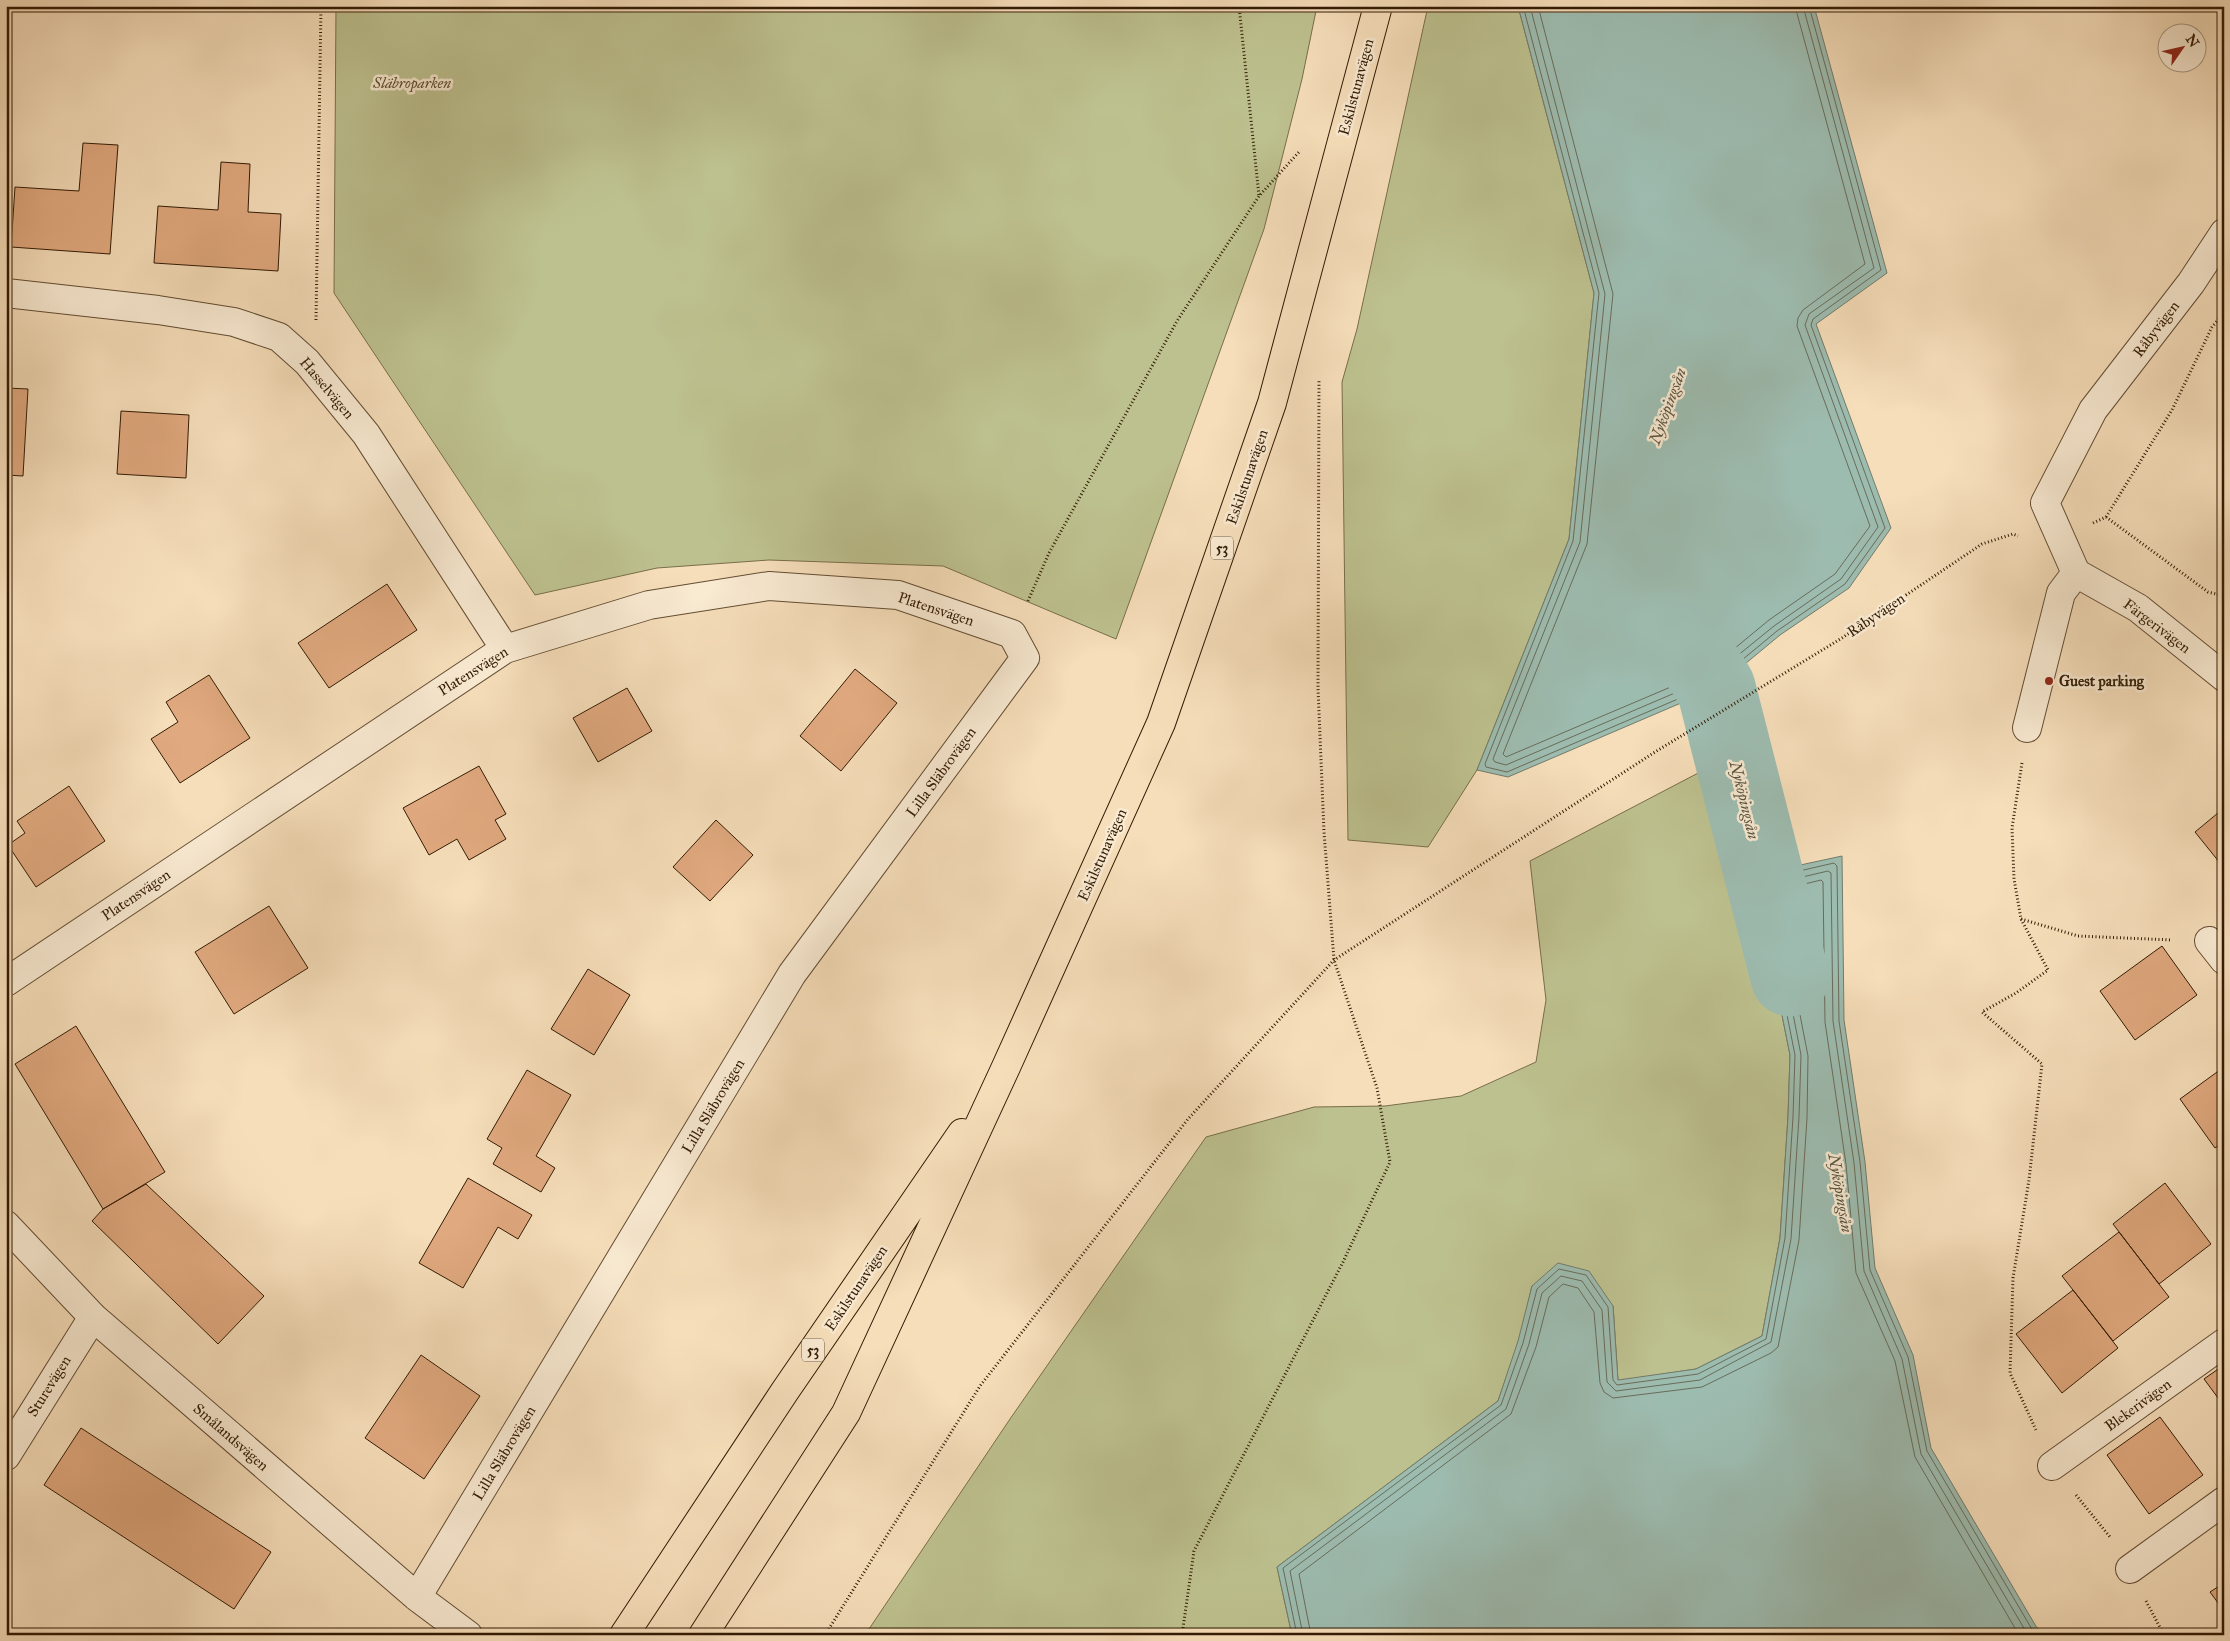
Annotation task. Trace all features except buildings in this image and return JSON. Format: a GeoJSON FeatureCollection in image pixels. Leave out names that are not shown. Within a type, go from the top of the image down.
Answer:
{"type":"FeatureCollection","features":[{"type":"Feature","properties":{"kind":"main road","name":"Eskilstunavägen"},"geometry":{"type":"LineString","coordinates":[[703,1635],[846,1413],[1006,1068],[1161,723],[1272,403],[1378,6]]}},
{"type":"Feature","properties":{"kind":"main road","name":"Eskilstunavägen"},"geometry":{"type":"LineString","coordinates":[[624,1635],[785,1391],[1006,1068]]}},
{"type":"Feature","properties":{"kind":"street","name":"Råbyvägen"},"geometry":{"type":"LineString","coordinates":[[2060,536],[2045,503],[2094,410],[2191,283],[2224,233]]}},
{"type":"Feature","properties":{"kind":"street","name":"Hasselvägen"},"geometry":{"type":"LineString","coordinates":[[6,293],[158,310],[234,322],[279,337],[307,362],[366,434],[505,649]]}},
{"type":"Feature","properties":{"kind":"street"},"geometry":{"type":"LineString","coordinates":[[2027,728],[2061,593],[2076,574],[2060,536]]}},
{"type":"Feature","properties":{"kind":"street","name":"Färgerivägen"},"geometry":{"type":"LineString","coordinates":[[2076,574],[2138,608],[2224,677]]}},
{"type":"Feature","properties":{"kind":"street","name":"Platensvägen"},"geometry":{"type":"LineString","coordinates":[[6,982],[505,649],[649,604],[770,586],[898,595],[1012,634]]}},
{"type":"Feature","properties":{"kind":"street","name":"Lilla Släbrovägen"},"geometry":{"type":"LineString","coordinates":[[418,1597],[792,974],[1025,658],[1012,634]]}},
{"type":"Feature","properties":{"kind":"street","name":"Smålandsvägen"},"geometry":{"type":"LineString","coordinates":[[6,1224],[93,1317],[418,1597],[468,1635]]}},
{"type":"Feature","properties":{"kind":"street","name":"Sturevägen"},"geometry":{"type":"LineString","coordinates":[[6,1456],[93,1317]]}},
{"type":"Feature","properties":{"kind":"street","name":"Blekerivägen"},"geometry":{"type":"LineString","coordinates":[[2052,1466],[2224,1343]]}},
{"type":"Feature","properties":{"kind":"street"},"geometry":{"type":"LineString","coordinates":[[2130,1569],[2224,1501]]}},
{"type":"Feature","properties":{"kind":"path"},"geometry":{"type":"LineString","coordinates":[[307,362],[317,316],[321,6]]}},
{"type":"Feature","properties":{"kind":"path"},"geometry":{"type":"LineString","coordinates":[[1239,6],[1259,196]]}},
{"type":"Feature","properties":{"kind":"path"},"geometry":{"type":"LineString","coordinates":[[1012,634],[1049,553],[1177,321],[1259,196],[1301,150]]}},
{"type":"Feature","properties":{"kind":"path"},"geometry":{"type":"LineString","coordinates":[[2224,313],[2212,327],[2172,410],[2106,517],[2208,592],[2224,596]]}},
{"type":"Feature","properties":{"kind":"path"},"geometry":{"type":"LineString","coordinates":[[1182,1635],[1194,1551],[1343,1262],[1390,1162],[1376,1088],[1334,960],[1324,832],[1318,688],[1319,375]]}},
{"type":"Feature","properties":{"kind":"path","name":"Råbyvägen"},"geometry":{"type":"LineString","coordinates":[[825,1635],[980,1386],[1188,1119],[1334,960],[1655,752],[1842,638],[1982,544],[2013,534],[2035,542],[2060,536],[2106,517]]}},
{"type":"Feature","properties":{"kind":"path"},"geometry":{"type":"LineString","coordinates":[[2027,728],[2012,828],[2014,879],[2021,919],[2048,970],[2016,994],[1982,1012],[2042,1064],[2029,1180],[2013,1278],[2010,1373],[2052,1466],[2109,1535],[2130,1569],[2164,1635]]}},
{"type":"Feature","properties":{"kind":"path"},"geometry":{"type":"LineString","coordinates":[[2021,919],[2078,936],[2216,951]]}},
{"type":"Feature","properties":{"kind":"green space","name":"Släbroparken"},"geometry":{"type":"Polygon","coordinates":[[[336,6],[1317,6],[1302,79],[1264,229],[1116,639],[943,566],[769,560],[657,568],[535,595],[334,293],[336,6]]]}},
{"type":"Feature","properties":{"kind":"green space"},"geometry":{"type":"Polygon","coordinates":[[[1428,6],[1518,6],[1594,293],[1569,539],[1477,770],[1428,847],[1348,840],[1342,382],[1357,329],[1428,6]]]}},
{"type":"Feature","properties":{"kind":"green space"},"geometry":{"type":"Polygon","coordinates":[[[1702,771],[1754,875],[1790,1055],[1780,1238],[1762,1336],[1696,1369],[1618,1381],[1613,1306],[1532,1286],[1519,1341],[1498,1401],[1277,1567],[1292,1635],[865,1635],[1010,1419],[1206,1137],[1314,1107],[1385,1106],[1461,1096],[1536,1062],[1546,1000],[1530,861],[1702,771]]]}},
{"type":"Feature","properties":{"kind":"water"},"geometry":{"type":"Polygon","coordinates":[[[1518,6],[1814,6],[1887,273],[1816,324],[1891,528],[1849,588],[1780,635],[1716,688],[1508,777],[1477,770],[1569,539],[1594,293],[1518,6]]]}},
{"type":"Feature","properties":{"kind":"water"},"geometry":{"type":"Polygon","coordinates":[[[1842,856],[1844,1020],[1865,1162],[1875,1268],[1913,1355],[1931,1448],[2037,1628],[2046,1635],[1292,1635],[1277,1567],[1498,1401],[1518,1341],[1532,1286],[1558,1263],[1589,1271],[1613,1306],[1618,1380],[1696,1369],[1762,1336],[1780,1238],[1790,1055],[1754,875],[1842,856]]]}},
{"type":"Feature","properties":{"kind":"waterway","name":"Nyköpingsån"},"geometry":{"type":"LineString","coordinates":[[1657,596],[1716,688],[1790,977]]}},
{"type":"Feature","properties":{"kind":"place","name":"Guest parking"},"geometry":{"type":"Point","coordinates":[2049,681]}}]}
